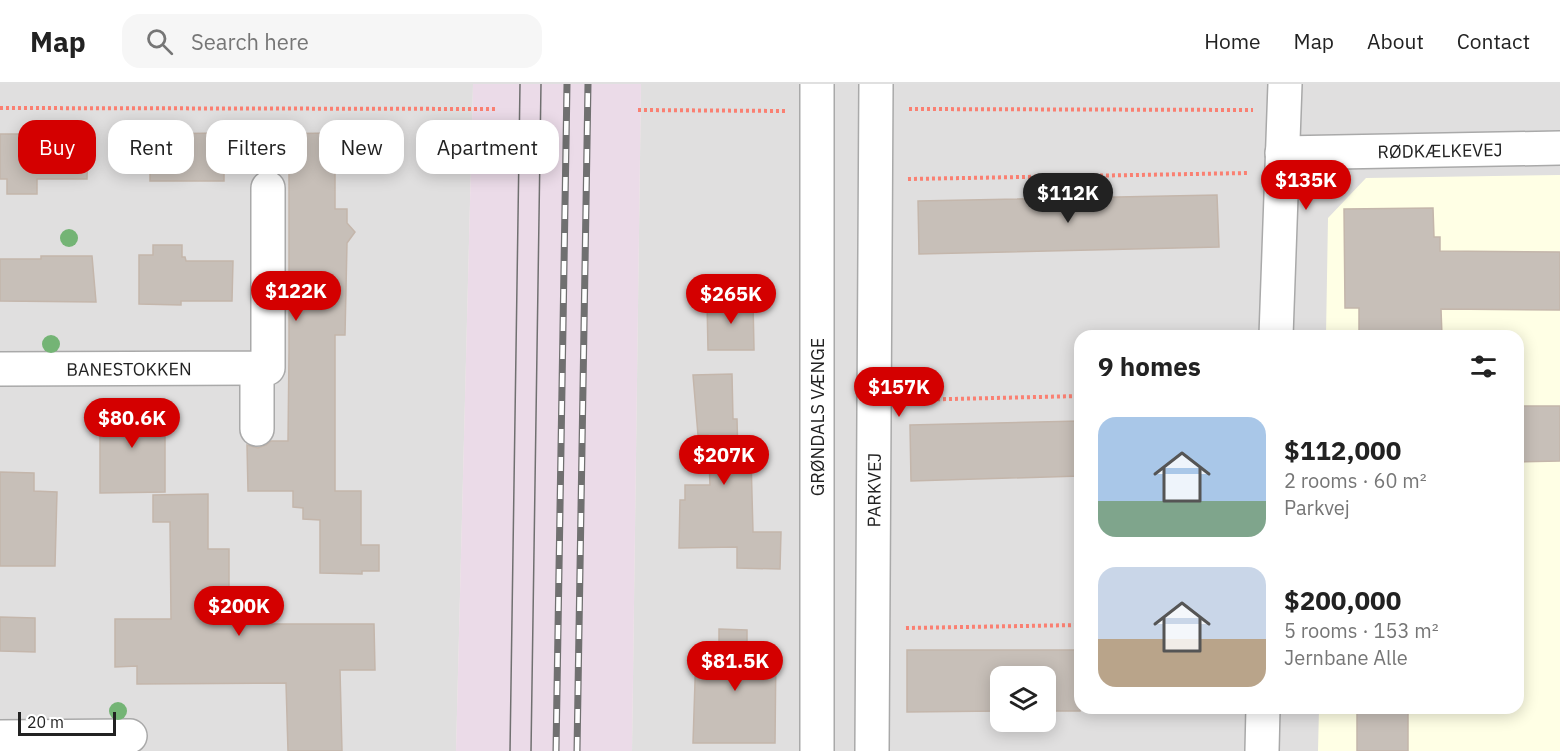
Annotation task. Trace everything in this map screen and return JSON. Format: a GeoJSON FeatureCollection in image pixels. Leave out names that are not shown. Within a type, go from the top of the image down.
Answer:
{"type":"FeatureCollection","features":[{"type":"Feature","properties":{"kind":"street","name":"PARKVEJ"},"geometry":{"type":"LineString","coordinates":[[872,751],[876,96]]}},
{"type":"Feature","properties":{"kind":"street"},"geometry":{"type":"LineString","coordinates":[[1276,330],[1284,97]]}},
{"type":"Feature","properties":{"kind":"street","name":"GRØNDALS VÆNGE"},"geometry":{"type":"LineString","coordinates":[[817,98],[817,751]]}},
{"type":"Feature","properties":{"kind":"street","name":"RØDKÆLKEVEJ"},"geometry":{"type":"LineString","coordinates":[[1282,163],[1560,148]]}},
{"type":"Feature","properties":{"kind":"street"},"geometry":{"type":"LineString","coordinates":[[257,429],[256,368],[268,368],[268,188]]}},
{"type":"Feature","properties":{"kind":"street","name":"BANESTOKKEN"},"geometry":{"type":"LineString","coordinates":[[0,369],[256,368]]}},
{"type":"Feature","properties":{"kind":"street"},"geometry":{"type":"LineString","coordinates":[[1262,751],[1263,714]]}},
{"type":"Feature","properties":{"kind":"street"},"geometry":{"type":"LineString","coordinates":[[0,737],[129,736]]}},
{"type":"Feature","properties":{"kind":"path"},"geometry":{"type":"LineString","coordinates":[[876,96],[1284,97]]}},
{"type":"Feature","properties":{"kind":"path"},"geometry":{"type":"LineString","coordinates":[[638,110],[817,98]]}},
{"type":"Feature","properties":{"kind":"path"},"geometry":{"type":"LineString","coordinates":[[0,108],[497,109]]}},
{"type":"Feature","properties":{"kind":"path"},"geometry":{"type":"LineString","coordinates":[[875,180],[1282,163]]}},
{"type":"Feature","properties":{"kind":"path"},"geometry":{"type":"LineString","coordinates":[[874,401],[1074,396]]}},
{"type":"Feature","properties":{"kind":"path"},"geometry":{"type":"LineString","coordinates":[[872,629],[1074,625]]}},
{"type":"Feature","properties":{"kind":"shaded area"},"geometry":{"type":"Polygon","coordinates":[[[0,84],[473,84],[472,120],[416,120],[416,174],[471,174],[456,751],[0,751],[0,84]]]}},
{"type":"Feature","properties":{"kind":"shaded area"},"geometry":{"type":"Polygon","coordinates":[[[473,84],[641,84],[632,751],[456,751],[471,174],[559,174],[559,120],[472,120],[473,84]]]}},
{"type":"Feature","properties":{"kind":"shaded area"},"geometry":{"type":"Polygon","coordinates":[[[641,84],[1560,84],[1560,751],[632,751],[641,84]]]}},
{"type":"Feature","properties":{"kind":"shaded area"},"geometry":{"type":"Polygon","coordinates":[[[1560,175],[1560,751],[1318,751],[1319,714],[1524,714],[1524,330],[1326,330],[1328,218],[1366,178],[1560,175]]]}},
{"type":"Feature","properties":{"kind":"building"},"geometry":{"type":"Polygon","coordinates":[[[194,133],[206,133],[206,174],[224,174],[224,181],[150,181],[150,174],[194,174],[194,133]]]}},
{"type":"Feature","properties":{"kind":"building"},"geometry":{"type":"Polygon","coordinates":[[[307,133],[319,133],[319,174],[335,174],[335,209],[347,209],[347,223],[355,232],[347,243],[345,335],[335,335],[335,491],[361,491],[361,545],[379,545],[379,571],[362,571],[362,574],[320,573],[320,520],[303,519],[303,508],[293,507],[293,491],[248,491],[247,445],[258,448],[271,441],[288,441],[289,174],[307,174],[307,133]]]}},
{"type":"Feature","properties":{"kind":"building"},"geometry":{"type":"Polygon","coordinates":[[[0,134],[18,134],[18,174],[87,174],[87,179],[37,179],[37,194],[7,194],[7,179],[0,179],[0,134]]]}},
{"type":"Feature","properties":{"kind":"building"},"geometry":{"type":"Polygon","coordinates":[[[1217,195],[1219,247],[919,254],[918,201],[1217,195]]]}},
{"type":"Feature","properties":{"kind":"building"},"geometry":{"type":"Polygon","coordinates":[[[1433,208],[1434,237],[1440,237],[1440,251],[1560,252],[1560,310],[1441,309],[1442,330],[1359,330],[1359,308],[1345,308],[1344,209],[1433,208]]]}},
{"type":"Feature","properties":{"kind":"building"},"geometry":{"type":"Polygon","coordinates":[[[153,245],[182,245],[182,257],[185,257],[186,261],[233,261],[232,301],[181,301],[181,305],[139,304],[139,255],[153,255],[153,245]]]}},
{"type":"Feature","properties":{"kind":"building"},"geometry":{"type":"Polygon","coordinates":[[[41,256],[92,256],[96,302],[0,301],[0,259],[41,259],[41,256]]]}},
{"type":"Feature","properties":{"kind":"building"},"geometry":{"type":"Polygon","coordinates":[[[753,300],[754,350],[708,350],[707,301],[753,300]]]}},
{"type":"Feature","properties":{"kind":"building"},"geometry":{"type":"Polygon","coordinates":[[[732,374],[733,419],[737,419],[738,458],[751,458],[753,532],[781,532],[780,569],[737,568],[737,547],[679,548],[680,500],[685,500],[685,485],[710,485],[708,435],[698,435],[693,375],[732,374]]]}},
{"type":"Feature","properties":{"kind":"building"},"geometry":{"type":"Polygon","coordinates":[[[165,405],[165,492],[100,493],[100,406],[165,405]]]}},
{"type":"Feature","properties":{"kind":"building"},"geometry":{"type":"Polygon","coordinates":[[[1524,406],[1560,406],[1560,461],[1524,462],[1524,406]]]}},
{"type":"Feature","properties":{"kind":"building"},"geometry":{"type":"Polygon","coordinates":[[[1074,421],[1074,476],[911,481],[910,425],[1074,421]]]}},
{"type":"Feature","properties":{"kind":"building"},"geometry":{"type":"Polygon","coordinates":[[[0,472],[34,473],[34,491],[57,492],[55,566],[0,566],[0,472]]]}},
{"type":"Feature","properties":{"kind":"building"},"geometry":{"type":"Polygon","coordinates":[[[208,494],[208,549],[229,549],[229,624],[374,624],[375,670],[340,670],[342,751],[288,751],[286,683],[137,684],[137,666],[115,667],[115,619],[171,619],[170,522],[153,522],[153,495],[208,494]]]}},
{"type":"Feature","properties":{"kind":"building"},"geometry":{"type":"Polygon","coordinates":[[[0,617],[35,618],[35,652],[0,651],[0,617]]]}},
{"type":"Feature","properties":{"kind":"building"},"geometry":{"type":"Polygon","coordinates":[[[719,629],[747,630],[747,647],[776,647],[775,743],[693,743],[696,651],[719,651],[719,629]]]}},
{"type":"Feature","properties":{"kind":"building"},"geometry":{"type":"Polygon","coordinates":[[[907,650],[1074,650],[1074,711],[1056,711],[1056,666],[990,666],[990,711],[907,712],[907,650]]]}},
{"type":"Feature","properties":{"kind":"building"},"geometry":{"type":"Polygon","coordinates":[[[1357,714],[1408,714],[1408,751],[1357,751],[1357,714]]]}},
{"type":"Feature","properties":{"kind":"tram line"},"geometry":{"type":"LineString","coordinates":[[510,751],[520,84]]}},
{"type":"Feature","properties":{"kind":"tram line"},"geometry":{"type":"LineString","coordinates":[[531,751],[541,84]]}},
{"type":"Feature","properties":{"kind":"railway"},"geometry":{"type":"LineString","coordinates":[[556,751],[567,84]]}},
{"type":"Feature","properties":{"kind":"railway"},"geometry":{"type":"LineString","coordinates":[[577,751],[588,84]]}}]}
